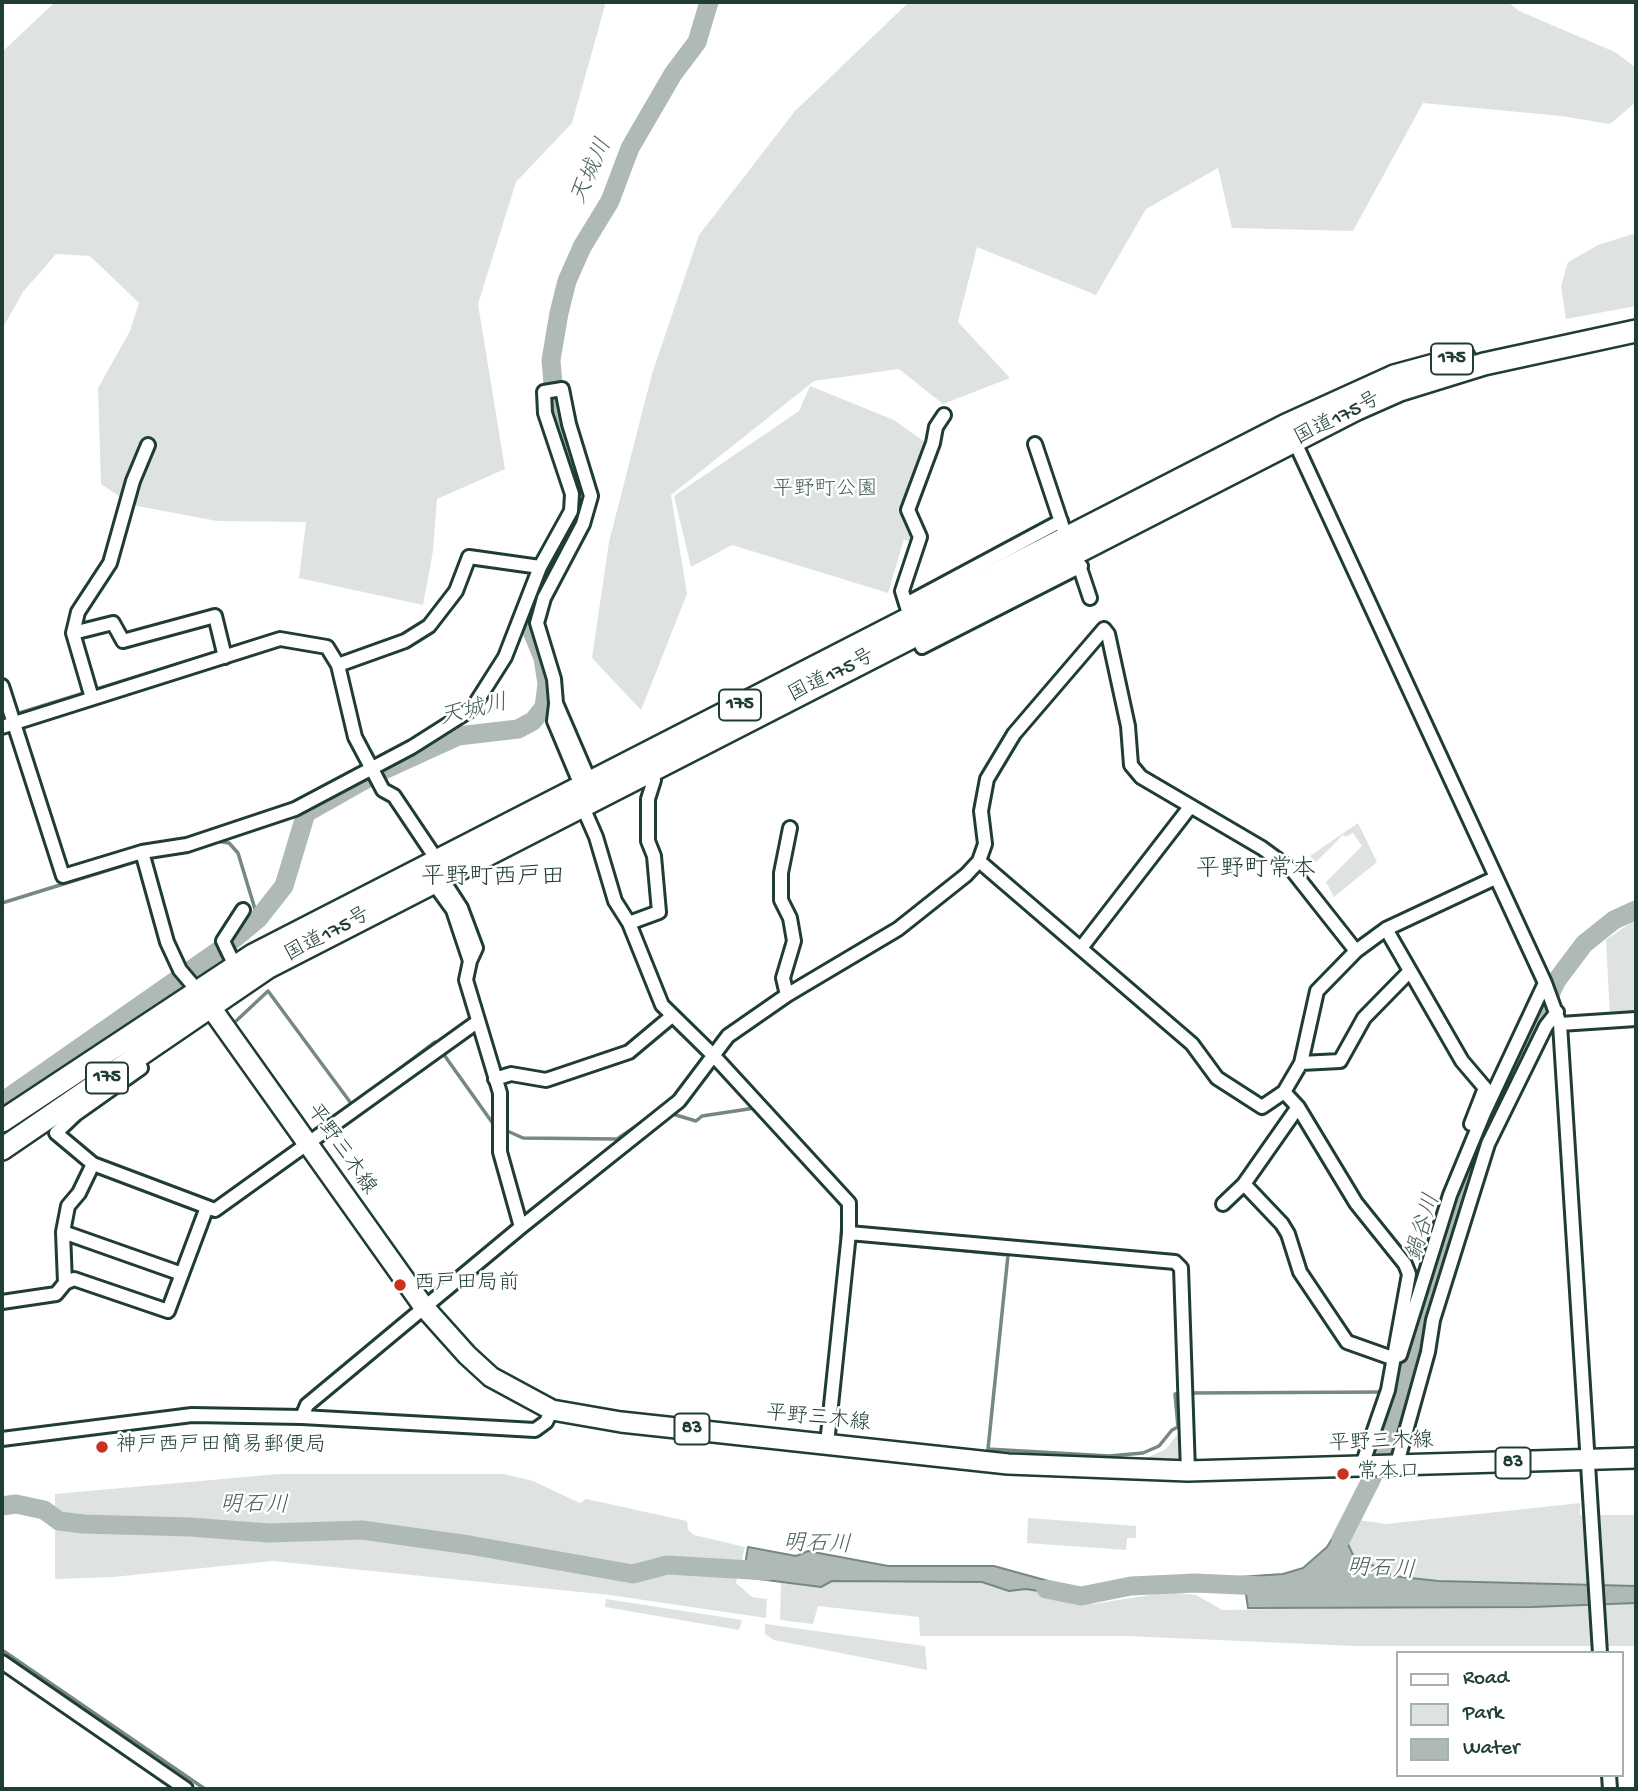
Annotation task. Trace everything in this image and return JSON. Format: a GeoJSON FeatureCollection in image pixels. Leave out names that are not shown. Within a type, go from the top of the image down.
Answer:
{"type":"FeatureCollection","features":[{"type":"Feature","properties":{"kind":"highway","name":"国道175号"},"geometry":{"type":"LineString","coordinates":[[2,1149],[136,1058],[236,966],[430,856],[911,618],[1070,544],[1290,433],[1394,376],[1430,364],[1633,332]]}},
{"type":"Feature","properties":{"kind":"highway","name":"国道175号"},"geometry":{"type":"LineString","coordinates":[[2,1121],[204,998],[589,811],[651,771],[911,618]]}},
{"type":"Feature","properties":{"kind":"main road","name":"平野三木線"},"geometry":{"type":"LineString","coordinates":[[204,998],[424,1307],[491,1377],[552,1409],[621,1422],[1008,1464],[1188,1471],[1636,1458]]}},
{"type":"Feature","properties":{"kind":"street"},"geometry":{"type":"LineString","coordinates":[[2,686],[7,725],[64,876],[142,852],[187,845],[296,809],[372,769],[472,709],[505,657],[540,567],[571,511],[572,494],[545,413],[544,391],[562,389],[569,425],[591,496],[583,524],[544,598],[537,623],[554,679],[556,703],[584,779]]}},
{"type":"Feature","properties":{"kind":"street"},"geometry":{"type":"LineString","coordinates":[[944,415],[936,427],[933,443],[908,510],[920,537],[902,591],[922,647],[1070,544]]}},
{"type":"Feature","properties":{"kind":"street"},"geometry":{"type":"LineString","coordinates":[[1290,433],[1559,1018],[1600,1651]]}},
{"type":"Feature","properties":{"kind":"street"},"geometry":{"type":"LineString","coordinates":[[1035,444],[1090,598]]}},
{"type":"Feature","properties":{"kind":"street"},"geometry":{"type":"LineString","coordinates":[[92,698],[73,633],[78,612],[110,563],[133,481],[148,445]]}},
{"type":"Feature","properties":{"kind":"street"},"geometry":{"type":"LineString","coordinates":[[338,665],[405,641],[429,626],[456,591],[468,557],[540,567]]}},
{"type":"Feature","properties":{"kind":"street"},"geometry":{"type":"LineString","coordinates":[[530,593],[544,598]]}},
{"type":"Feature","properties":{"kind":"street"},"geometry":{"type":"LineString","coordinates":[[73,633],[113,623],[123,641],[215,615],[225,657]]}},
{"type":"Feature","properties":{"kind":"street"},"geometry":{"type":"LineString","coordinates":[[302,1417],[307,1405],[521,1227],[679,1101],[728,1036],[787,995],[898,929],[967,875],[979,861],[985,844],[981,811],[987,779],[1014,734],[1104,629],[1108,634],[1128,726],[1127,746],[1131,765],[1141,777],[1262,848],[1292,870],[1356,951]]}},
{"type":"Feature","properties":{"kind":"street"},"geometry":{"type":"LineString","coordinates":[[7,725],[280,639],[327,647],[338,665],[355,737],[383,790],[394,796],[430,856]]}},
{"type":"Feature","properties":{"kind":"street"},"geometry":{"type":"LineString","coordinates":[[629,923],[659,912],[654,856],[648,841],[648,799],[654,780],[651,771]]}},
{"type":"Feature","properties":{"kind":"street"},"geometry":{"type":"LineString","coordinates":[[1081,948],[1190,807]]}},
{"type":"Feature","properties":{"kind":"street"},"geometry":{"type":"LineString","coordinates":[[589,811],[615,901],[629,923],[662,1005],[714,1056],[849,1203],[849,1233],[827,1444]]}},
{"type":"Feature","properties":{"kind":"street"},"geometry":{"type":"LineString","coordinates":[[787,995],[783,978],[794,941],[790,918],[780,900],[781,873],[790,828]]}},
{"type":"Feature","properties":{"kind":"street"},"geometry":{"type":"LineString","coordinates":[[142,852],[167,942],[180,970],[204,998]]}},
{"type":"Feature","properties":{"kind":"street"},"geometry":{"type":"LineString","coordinates":[[979,861],[1192,1044],[1217,1078],[1262,1107],[1284,1092],[1301,1063],[1317,991],[1356,951],[1386,929],[1495,878]]}},
{"type":"Feature","properties":{"kind":"street"},"geometry":{"type":"LineString","coordinates":[[440,885],[453,911],[470,961],[466,980],[500,1093],[500,1152],[521,1227]]}},
{"type":"Feature","properties":{"kind":"street"},"geometry":{"type":"LineString","coordinates":[[236,966],[223,941],[243,910]]}},
{"type":"Feature","properties":{"kind":"street"},"geometry":{"type":"LineString","coordinates":[[1386,929],[1462,1060],[1485,1088],[1450,1178],[1450,1195]]}},
{"type":"Feature","properties":{"kind":"street"},"geometry":{"type":"LineString","coordinates":[[1301,1063],[1340,1061],[1364,1018],[1410,971]]}},
{"type":"Feature","properties":{"kind":"street"},"geometry":{"type":"LineString","coordinates":[[1244,1184],[1289,1234],[1300,1272],[1347,1342],[1392,1358],[1400,1355],[1450,1195],[1484,1113],[1545,983]]}},
{"type":"Feature","properties":{"kind":"street"},"geometry":{"type":"LineString","coordinates":[[495,1079],[511,1074],[546,1080],[629,1052],[672,1016]]}},
{"type":"Feature","properties":{"kind":"street"},"geometry":{"type":"LineString","coordinates":[[1393,1467],[1428,1352],[1433,1320],[1488,1144],[1546,1026],[1559,1018],[1636,1019]]}},
{"type":"Feature","properties":{"kind":"street"},"geometry":{"type":"LineString","coordinates":[[136,1058],[141,1068],[76,1114],[56,1133],[93,1164],[215,1210],[477,1022]]}},
{"type":"Feature","properties":{"kind":"street"},"geometry":{"type":"LineString","coordinates":[[1284,1092],[1298,1107],[1356,1203],[1409,1274],[1388,1390],[1363,1468]]}},
{"type":"Feature","properties":{"kind":"street"},"geometry":{"type":"LineString","coordinates":[[1223,1204],[1244,1184],[1298,1107]]}},
{"type":"Feature","properties":{"kind":"street"},"geometry":{"type":"LineString","coordinates":[[65,1283],[63,1232],[68,1206],[79,1193],[93,1164]]}},
{"type":"Feature","properties":{"kind":"street"},"geometry":{"type":"LineString","coordinates":[[1450,1195],[1469,1202]]}},
{"type":"Feature","properties":{"kind":"street"},"geometry":{"type":"LineString","coordinates":[[2,1302],[56,1294],[65,1283],[74,1279],[168,1311],[207,1208]]}},
{"type":"Feature","properties":{"kind":"street"},"geometry":{"type":"LineString","coordinates":[[63,1232],[182,1274]]}},
{"type":"Feature","properties":{"kind":"street"},"geometry":{"type":"LineString","coordinates":[[849,1233],[1175,1262],[1181,1268],[1188,1471]]}},
{"type":"Feature","properties":{"kind":"street"},"geometry":{"type":"LineString","coordinates":[[2,1439],[192,1415],[302,1417],[535,1430],[546,1422],[552,1409]]}},
{"type":"Feature","properties":{"kind":"street"},"geometry":{"type":"LineString","coordinates":[[2,1662],[186,1789]]}},
{"type":"Feature","properties":{"kind":"green space"},"geometry":{"type":"Polygon","coordinates":[[[55,2],[606,2],[572,123],[516,182],[478,304],[505,469],[437,499],[433,551],[423,605],[299,578],[306,522],[217,521],[132,505],[101,484],[98,388],[130,331],[139,303],[90,256],[56,254],[23,292],[2,329],[2,52],[55,2]]]}},
{"type":"Feature","properties":{"kind":"green space"},"geometry":{"type":"Polygon","coordinates":[[[909,2],[1508,2],[1519,11],[1615,52],[1636,68],[1636,102],[1610,124],[1561,116],[1423,103],[1353,231],[1232,228],[1218,168],[1146,209],[1096,295],[977,247],[958,322],[1010,378],[943,404],[899,369],[814,381],[671,495],[687,594],[641,710],[592,658],[609,542],[652,374],[699,235],[795,111],[909,2]]]}},
{"type":"Feature","properties":{"kind":"green space"},"geometry":{"type":"Polygon","coordinates":[[[1636,233],[1636,306],[1566,319],[1561,286],[1568,262],[1598,245],[1636,233]]]}},
{"type":"Feature","properties":{"kind":"green space","name":"平野町公園"},"geometry":{"type":"Polygon","coordinates":[[[810,386],[894,420],[925,442],[927,449],[907,497],[914,535],[912,543],[904,539],[888,593],[732,545],[691,567],[674,496],[799,411],[810,386]]]}},
{"type":"Feature","properties":{"kind":"green space"},"geometry":{"type":"Polygon","coordinates":[[[1358,823],[1377,862],[1334,897],[1326,882],[1362,846],[1353,833],[1346,837],[1343,835],[1316,862],[1310,856],[1358,823]]]}},
{"type":"Feature","properties":{"kind":"green space"},"geometry":{"type":"Polygon","coordinates":[[[1636,919],[1636,1015],[1610,1017],[1606,940],[1636,919]]]}},
{"type":"Feature","properties":{"kind":"green space"},"geometry":{"type":"Polygon","coordinates":[[[1178,1434],[1182,1441],[1182,1460],[1140,1461],[1166,1449],[1178,1434]]]}},
{"type":"Feature","properties":{"kind":"green space"},"geometry":{"type":"Polygon","coordinates":[[[278,1474],[504,1474],[533,1481],[580,1503],[586,1499],[687,1521],[688,1530],[694,1535],[745,1547],[736,1583],[752,1597],[767,1599],[766,1618],[610,1595],[273,1561],[113,1577],[55,1579],[55,1494],[278,1474]]]}},
{"type":"Feature","properties":{"kind":"green space"},"geometry":{"type":"Polygon","coordinates":[[[1580,1503],[1580,1515],[1636,1515],[1636,1586],[1438,1581],[1393,1576],[1353,1555],[1347,1542],[1358,1520],[1386,1524],[1580,1503]]]}},
{"type":"Feature","properties":{"kind":"green space"},"geometry":{"type":"Polygon","coordinates":[[[1028,1518],[1136,1526],[1136,1538],[1127,1538],[1126,1550],[1027,1543],[1028,1518]]]}},
{"type":"Feature","properties":{"kind":"green space"},"geometry":{"type":"Polygon","coordinates":[[[832,1581],[982,1582],[1000,1589],[1026,1589],[1093,1604],[1169,1592],[1196,1595],[1222,1610],[1636,1603],[1636,1646],[1355,1646],[1126,1636],[920,1636],[919,1617],[818,1606],[813,1624],[780,1620],[781,1582],[821,1587],[832,1581]]]}},
{"type":"Feature","properties":{"kind":"green space"},"geometry":{"type":"Polygon","coordinates":[[[606,1599],[742,1620],[739,1630],[605,1607],[606,1599]]]}},
{"type":"Feature","properties":{"kind":"green space"},"geometry":{"type":"Polygon","coordinates":[[[765,1624],[925,1646],[927,1670],[774,1640],[765,1634],[765,1624]]]}},
{"type":"Feature","properties":{"kind":"water"},"geometry":{"type":"Polygon","coordinates":[[[1347,1514],[1358,1520],[1347,1542],[1353,1555],[1393,1576],[1438,1581],[1636,1586],[1636,1603],[1532,1607],[1248,1608],[1246,1594],[1239,1587],[1239,1577],[1283,1574],[1303,1568],[1327,1547],[1347,1514]]]}},
{"type":"Feature","properties":{"kind":"water"},"geometry":{"type":"Polygon","coordinates":[[[748,1547],[796,1556],[808,1551],[888,1566],[994,1566],[1070,1587],[1069,1596],[1026,1589],[1009,1591],[982,1582],[832,1581],[821,1587],[743,1577],[748,1547]]]}},
{"type":"Feature","properties":{"kind":"waterway","name":"天城川"},"geometry":{"type":"LineString","coordinates":[[2,1102],[228,944],[258,919],[284,886],[306,813],[377,773],[458,736],[518,729],[533,721],[544,707],[547,684],[543,658],[529,624],[549,567],[578,513],[582,495],[554,396],[551,360],[559,313],[567,281],[582,247],[610,201],[630,148],[673,74],[697,42],[709,2]]}},
{"type":"Feature","properties":{"kind":"waterway"},"geometry":{"type":"LineString","coordinates":[[16,714],[271,635]]}},
{"type":"Feature","properties":{"kind":"waterway"},"geometry":{"type":"LineString","coordinates":[[216,841],[229,843],[238,853],[258,919]]}},
{"type":"Feature","properties":{"kind":"waterway"},"geometry":{"type":"LineString","coordinates":[[2,903],[141,860]]}},
{"type":"Feature","properties":{"kind":"waterway","name":"鍋谷川"},"geometry":{"type":"LineString","coordinates":[[1341,1539],[1371,1480],[1390,1431],[1463,1188],[1491,1117],[1557,980],[1584,944],[1614,920],[1636,910]]}},
{"type":"Feature","properties":{"kind":"waterway"},"geometry":{"type":"LineString","coordinates":[[234,1023],[268,991],[353,1106]]}},
{"type":"Feature","properties":{"kind":"waterway"},"geometry":{"type":"LineString","coordinates":[[389,1077],[435,1042],[438,1046]]}},
{"type":"Feature","properties":{"kind":"waterway"},"geometry":{"type":"LineString","coordinates":[[442,1052],[494,1125],[523,1138],[617,1139],[658,1111]]}},
{"type":"Feature","properties":{"kind":"waterway"},"geometry":{"type":"LineString","coordinates":[[669,1113],[696,1121],[702,1116],[755,1108]]}},
{"type":"Feature","properties":{"kind":"waterway"},"geometry":{"type":"LineString","coordinates":[[807,1166],[843,1207],[841,1238],[845,1239]]}},
{"type":"Feature","properties":{"kind":"waterway"},"geometry":{"type":"LineString","coordinates":[[853,1240],[1008,1255],[988,1449],[1109,1456],[1143,1453],[1159,1446],[1172,1430],[1178,1427],[1175,1394],[1182,1393]]}},
{"type":"Feature","properties":{"kind":"waterway"},"geometry":{"type":"LineString","coordinates":[[1189,1393],[1385,1392]]}},
{"type":"Feature","properties":{"kind":"waterway","name":"明石川"},"geometry":{"type":"LineString","coordinates":[[2,1506],[16,1504],[44,1510],[59,1521],[84,1524],[190,1527],[269,1533],[362,1530],[469,1545],[633,1574],[667,1565],[768,1571]]}},
{"type":"Feature","properties":{"kind":"waterway","name":"明石川"},"geometry":{"type":"LineString","coordinates":[[1046,1589],[1081,1596],[1131,1586],[1195,1583],[1262,1586]]}},
{"type":"Feature","properties":{"kind":"waterway"},"geometry":{"type":"LineString","coordinates":[[2,1650],[205,1789]]}},
{"type":"Feature","properties":{"kind":"place","name":"西戸田局前"},"geometry":{"type":"Point","coordinates":[400,1285]}},
{"type":"Feature","properties":{"kind":"place","name":"神戸西戸田簡易郵便局"},"geometry":{"type":"Point","coordinates":[102,1447]}},
{"type":"Feature","properties":{"kind":"place","name":"常本口"},"geometry":{"type":"Point","coordinates":[1343,1474]}},
{"type":"Feature","properties":{"kind":"district","name":"平野町常本"},"geometry":{"type":"Point","coordinates":[1256,871]}},
{"type":"Feature","properties":{"kind":"district","name":"平野町西戸田"},"geometry":{"type":"Point","coordinates":[493,879]}}]}
